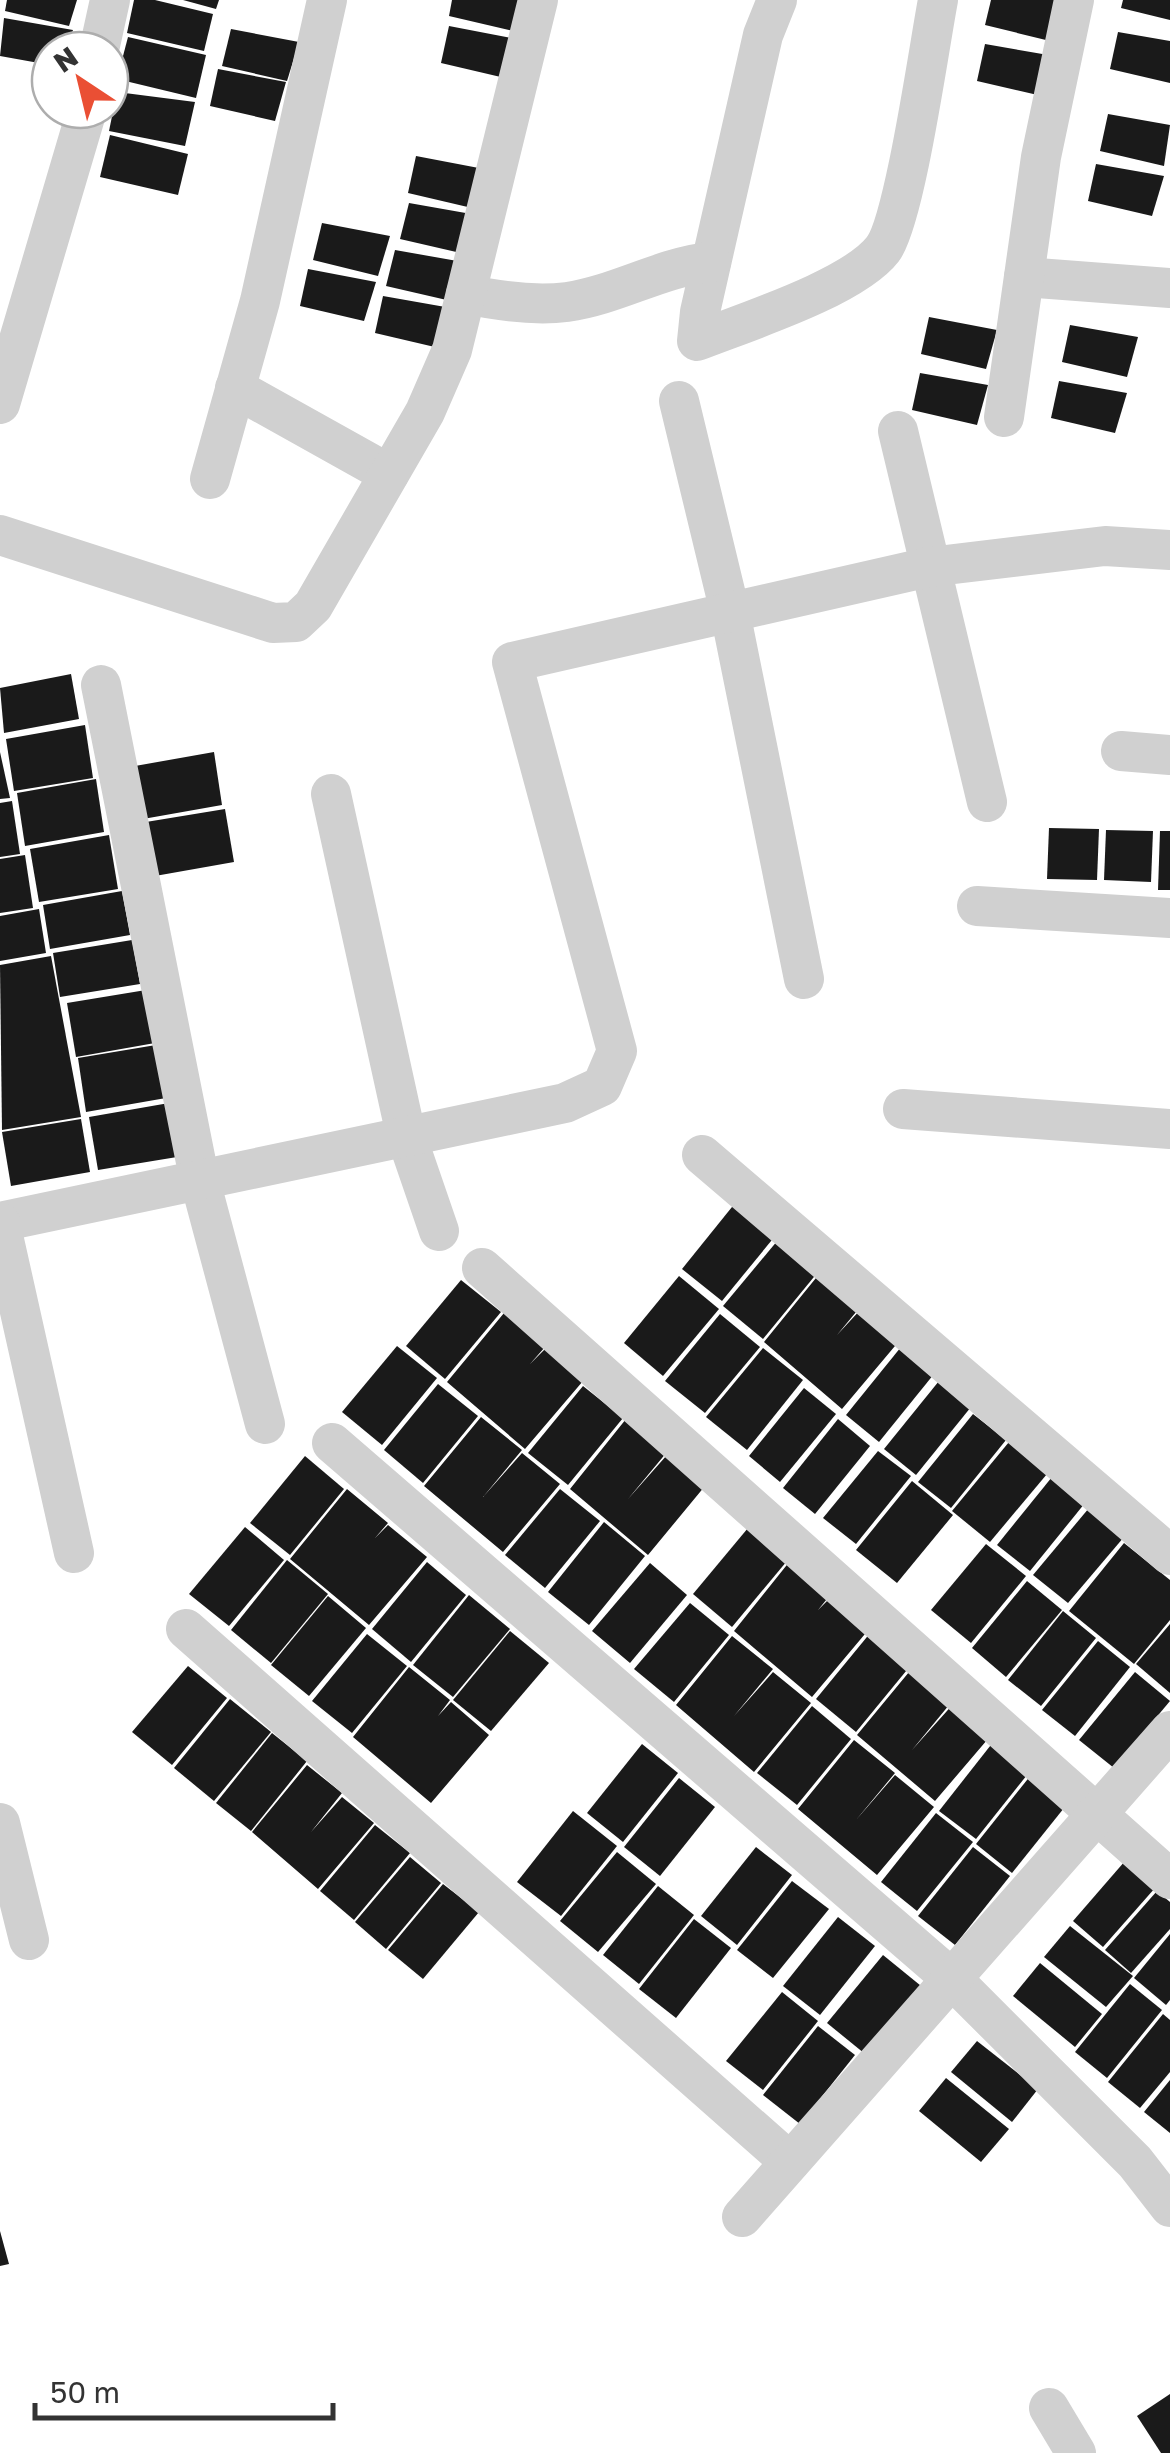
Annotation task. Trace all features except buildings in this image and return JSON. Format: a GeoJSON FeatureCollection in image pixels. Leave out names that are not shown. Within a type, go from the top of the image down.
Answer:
{"type":"FeatureCollection","features":[{"type":"Feature","properties":{"kind":"street"},"geometry":{"type":"LineString","coordinates":[[104,30],[110,0]]}},
{"type":"Feature","properties":{"kind":"street"},"geometry":{"type":"LineString","coordinates":[[210,480],[260,301],[326,0]]}},
{"type":"Feature","properties":{"kind":"street"},"geometry":{"type":"LineString","coordinates":[[0,536],[273,623],[296,622],[313,606],[426,412],[452,350],[538,0]]}},
{"type":"Feature","properties":{"kind":"street"},"geometry":{"type":"LineString","coordinates":[[778,0],[763,35],[697,341],[859,272],[884,247],[897,210],[938,0]]}},
{"type":"Feature","properties":{"kind":"street"},"geometry":{"type":"LineString","coordinates":[[1004,417],[1041,157],[1074,0]]}},
{"type":"Feature","properties":{"kind":"street"},"geometry":{"type":"LineString","coordinates":[[0,404],[81,130]]}},
{"type":"Feature","properties":{"kind":"street"},"geometry":{"type":"LineString","coordinates":[[466,294],[500,301],[568,302],[683,264],[711,262]]}},
{"type":"Feature","properties":{"kind":"street"},"geometry":{"type":"LineString","coordinates":[[1024,277],[1170,288]]}},
{"type":"Feature","properties":{"kind":"street"},"geometry":{"type":"LineString","coordinates":[[235,388],[390,474]]}},
{"type":"Feature","properties":{"kind":"street"},"geometry":{"type":"LineString","coordinates":[[679,402],[730,612],[804,979]]}},
{"type":"Feature","properties":{"kind":"street"},"geometry":{"type":"LineString","coordinates":[[898,431],[987,802]]}},
{"type":"Feature","properties":{"kind":"street"},"geometry":{"type":"LineString","coordinates":[[74,1553],[0,1222],[199,1177],[565,1103],[602,1086],[617,1051],[512,662],[929,567],[1105,546],[1170,550]]}},
{"type":"Feature","properties":{"kind":"street"},"geometry":{"type":"LineString","coordinates":[[101,685],[199,1177],[265,1424]]}},
{"type":"Feature","properties":{"kind":"street"},"geometry":{"type":"LineString","coordinates":[[1121,751],[1170,755]]}},
{"type":"Feature","properties":{"kind":"street"},"geometry":{"type":"LineString","coordinates":[[330,794],[406,1135],[439,1231]]}},
{"type":"Feature","properties":{"kind":"street"},"geometry":{"type":"LineString","coordinates":[[977,906],[1170,918]]}},
{"type":"Feature","properties":{"kind":"street"},"geometry":{"type":"LineString","coordinates":[[903,1110],[1170,1130]]}},
{"type":"Feature","properties":{"kind":"street"},"geometry":{"type":"LineString","coordinates":[[702,1155],[1170,1555]]}},
{"type":"Feature","properties":{"kind":"street"},"geometry":{"type":"LineString","coordinates":[[482,1268],[1170,1879]]}},
{"type":"Feature","properties":{"kind":"street"},"geometry":{"type":"LineString","coordinates":[[332,1443],[952,1979],[1135,2162],[1170,2207]]}},
{"type":"Feature","properties":{"kind":"street"},"geometry":{"type":"LineString","coordinates":[[186,1629],[790,2162]]}},
{"type":"Feature","properties":{"kind":"street"},"geometry":{"type":"LineString","coordinates":[[742,2217],[1170,1731]]}},
{"type":"Feature","properties":{"kind":"street"},"geometry":{"type":"LineString","coordinates":[[0,1823],[29,1940]]}},
{"type":"Feature","properties":{"kind":"street"},"geometry":{"type":"LineString","coordinates":[[1050,2408],[1076,2453]]}}]}
